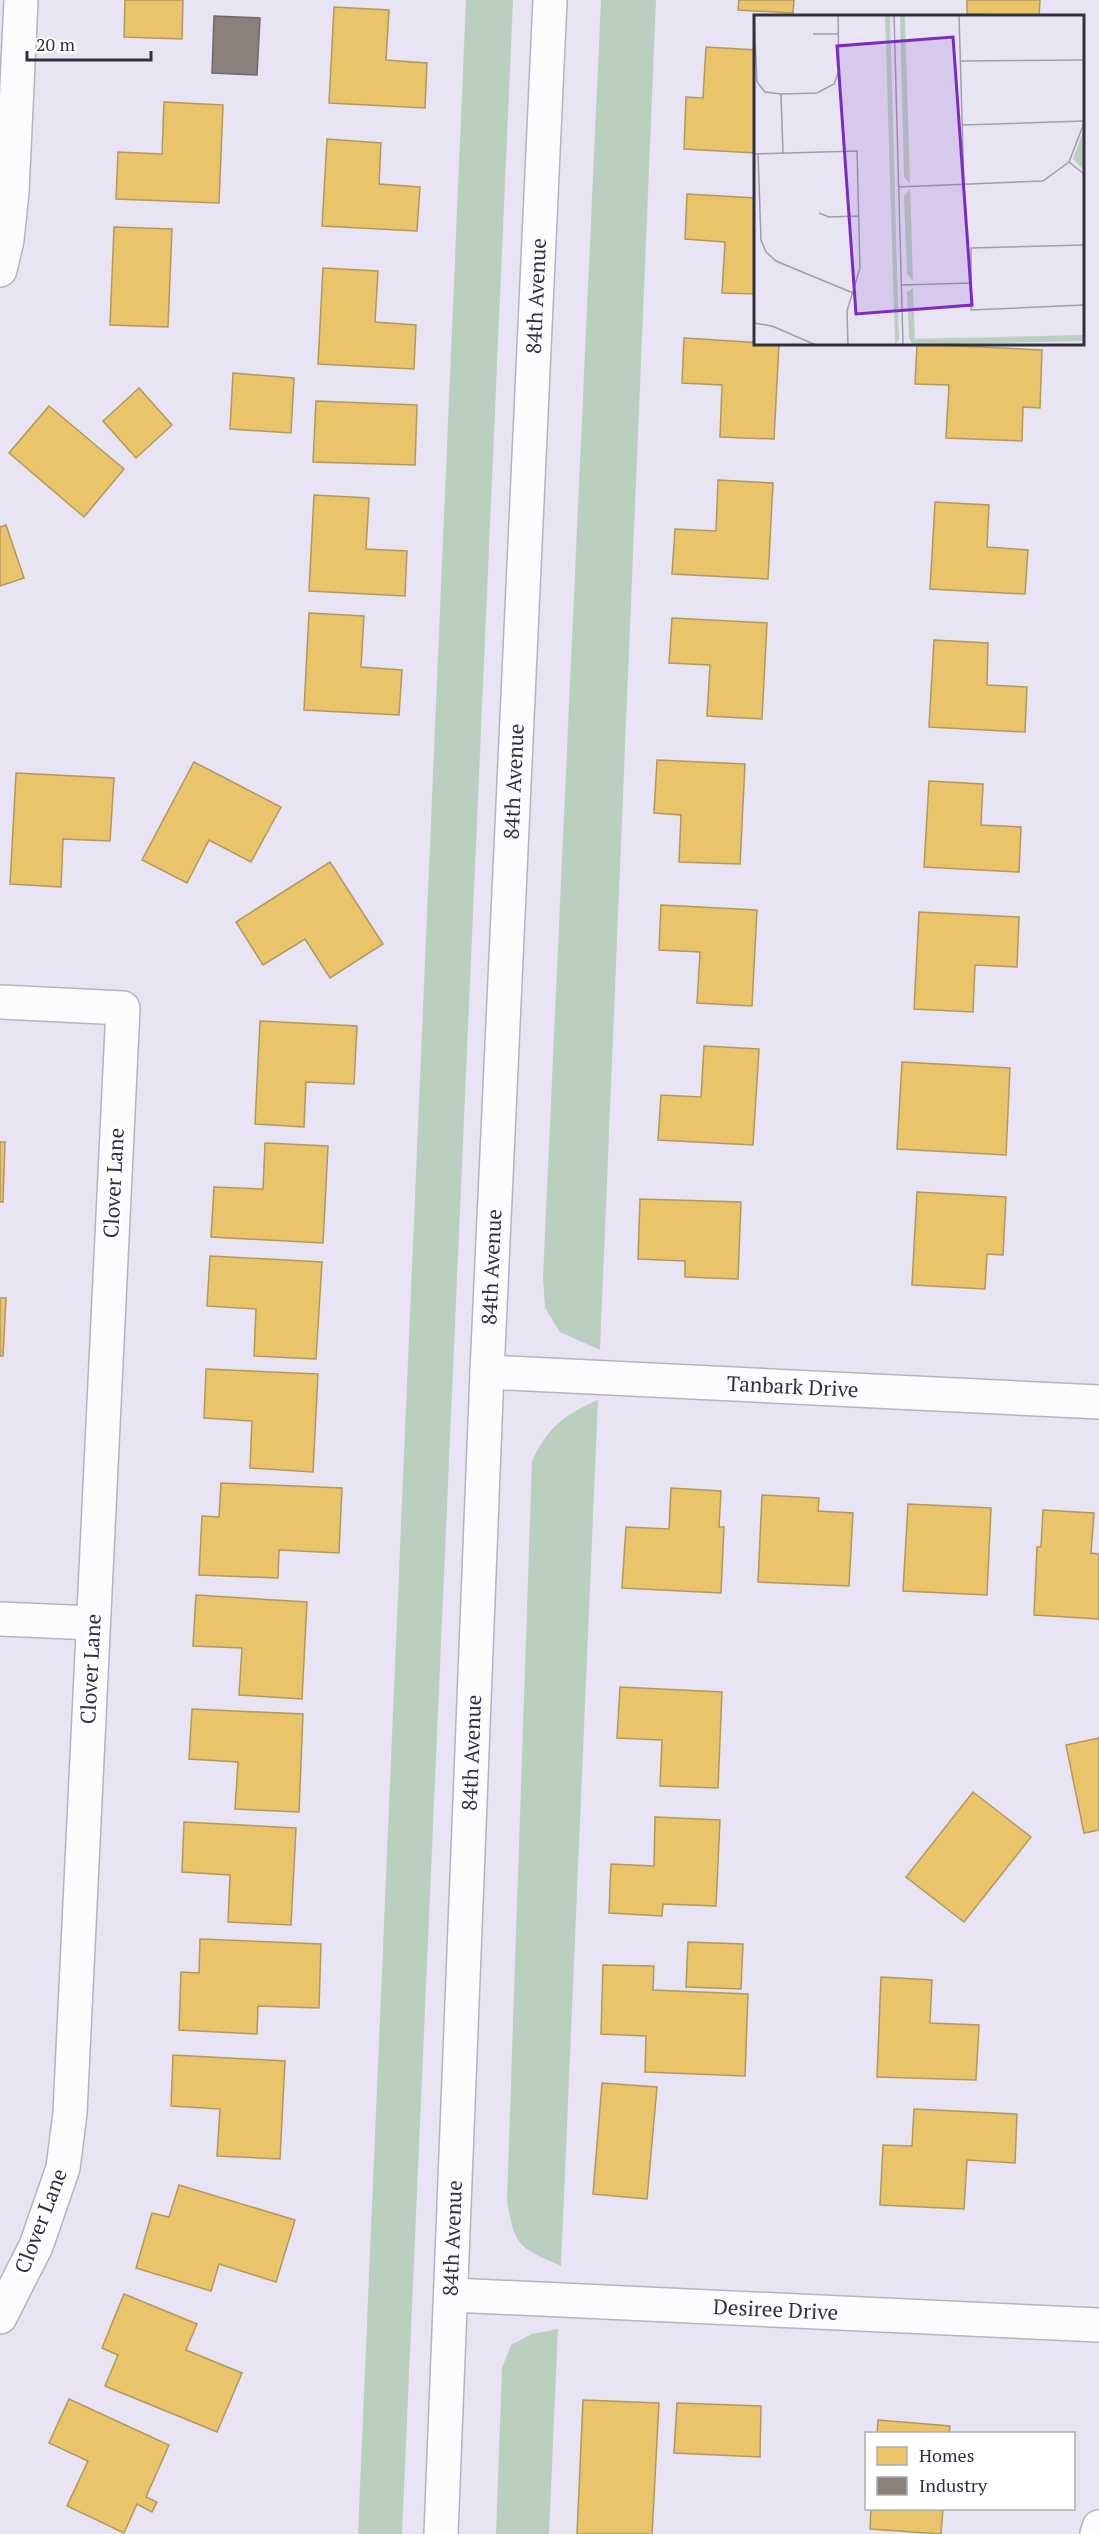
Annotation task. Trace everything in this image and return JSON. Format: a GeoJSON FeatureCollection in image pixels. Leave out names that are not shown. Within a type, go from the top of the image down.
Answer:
{"type":"FeatureCollection","features":[{"type":"Feature","properties":{"kind":"street"},"geometry":{"type":"LineString","coordinates":[[0,270],[7,240],[12,192],[21,0]]}},
{"type":"Feature","properties":{"kind":"street","name":"84th Avenue"},"geometry":{"type":"LineString","coordinates":[[441,2534],[487,1372],[550,0]]}},
{"type":"Feature","properties":{"kind":"street","name":"Clover Lane"},"geometry":{"type":"LineString","coordinates":[[0,1002],[123,1008],[70,2113],[63,2168],[36,2246],[0,2317]]}},
{"type":"Feature","properties":{"kind":"street","name":"Tanbark Drive"},"geometry":{"type":"LineString","coordinates":[[487,1372],[1099,1402]]}},
{"type":"Feature","properties":{"kind":"street"},"geometry":{"type":"LineString","coordinates":[[0,1619],[93,1623]]}},
{"type":"Feature","properties":{"kind":"street","name":"Desiree Drive"},"geometry":{"type":"LineString","coordinates":[[452,2295],[1099,2325]]}},
{"type":"Feature","properties":{"kind":"street"},"geometry":{"type":"LineString","coordinates":[[1097,2534],[1099,2528]]}},
{"type":"Feature","properties":{"kind":"green space"},"geometry":{"type":"Polygon","coordinates":[[[466,0],[513,0],[402,2534],[358,2534],[466,0]]]}},
{"type":"Feature","properties":{"kind":"green space"},"geometry":{"type":"Polygon","coordinates":[[[601,0],[656,0],[600,1350],[560,1332],[545,1308],[543,1278],[601,0]]]}},
{"type":"Feature","properties":{"kind":"green space"},"geometry":{"type":"Polygon","coordinates":[[[598,1400],[561,2266],[536,2255],[521,2244],[512,2227],[507,2200],[532,1461],[544,1439],[558,1423],[598,1400]]]}},
{"type":"Feature","properties":{"kind":"green space"},"geometry":{"type":"Polygon","coordinates":[[[558,2329],[549,2534],[496,2534],[502,2368],[511,2345],[532,2334],[558,2329]]]}},
{"type":"Feature","properties":{"kind":"building: Homes"},"geometry":{"type":"Polygon","coordinates":[[[125,0],[183,0],[182,39],[124,37],[125,0]]]}},
{"type":"Feature","properties":{"kind":"building: Homes"},"geometry":{"type":"Polygon","coordinates":[[[739,0],[794,0],[793,13],[738,10],[739,0]]]}},
{"type":"Feature","properties":{"kind":"building: Homes"},"geometry":{"type":"Polygon","coordinates":[[[967,0],[1040,0],[1039,15],[967,14],[967,0]]]}},
{"type":"Feature","properties":{"kind":"building: Homes"},"geometry":{"type":"Polygon","coordinates":[[[334,7],[389,10],[386,60],[427,63],[425,108],[329,103],[334,7]]]}},
{"type":"Feature","properties":{"kind":"building: Homes"},"geometry":{"type":"Polygon","coordinates":[[[706,47],[754,50],[754,153],[684,149],[686,97],[703,98],[706,47]]]}},
{"type":"Feature","properties":{"kind":"building: Homes"},"geometry":{"type":"Polygon","coordinates":[[[164,102],[223,105],[219,203],[116,199],[118,152],[162,154],[164,102]]]}},
{"type":"Feature","properties":{"kind":"building: Homes"},"geometry":{"type":"Polygon","coordinates":[[[327,139],[381,143],[379,184],[420,187],[417,231],[322,226],[327,139]]]}},
{"type":"Feature","properties":{"kind":"building: Homes"},"geometry":{"type":"Polygon","coordinates":[[[687,194],[754,198],[754,294],[722,293],[725,242],[685,239],[687,194]]]}},
{"type":"Feature","properties":{"kind":"building: Homes"},"geometry":{"type":"Polygon","coordinates":[[[114,227],[172,229],[168,327],[110,325],[114,227]]]}},
{"type":"Feature","properties":{"kind":"building: Homes"},"geometry":{"type":"Polygon","coordinates":[[[323,268],[378,271],[375,322],[416,325],[414,369],[318,364],[323,268]]]}},
{"type":"Feature","properties":{"kind":"building: Homes"},"geometry":{"type":"Polygon","coordinates":[[[684,338],[754,342],[754,345],[779,345],[774,439],[720,437],[722,385],[682,383],[684,338]]]}},
{"type":"Feature","properties":{"kind":"building: Homes"},"geometry":{"type":"Polygon","coordinates":[[[917,345],[1042,350],[1040,408],[1023,407],[1022,441],[946,438],[949,385],[915,384],[917,345]]]}},
{"type":"Feature","properties":{"kind":"building: Homes"},"geometry":{"type":"Polygon","coordinates":[[[233,373],[294,378],[291,433],[230,429],[233,373]]]}},
{"type":"Feature","properties":{"kind":"building: Homes"},"geometry":{"type":"Polygon","coordinates":[[[139,388],[172,425],[136,458],[103,421],[139,388]]]}},
{"type":"Feature","properties":{"kind":"building: Homes"},"geometry":{"type":"Polygon","coordinates":[[[316,401],[417,405],[415,465],[313,462],[316,401]]]}},
{"type":"Feature","properties":{"kind":"building: Homes"},"geometry":{"type":"Polygon","coordinates":[[[49,406],[124,469],[84,517],[9,453],[49,406]]]}},
{"type":"Feature","properties":{"kind":"building: Homes"},"geometry":{"type":"Polygon","coordinates":[[[718,480],[773,483],[768,579],[672,574],[675,529],[716,531],[718,480]]]}},
{"type":"Feature","properties":{"kind":"building: Homes"},"geometry":{"type":"Polygon","coordinates":[[[314,495],[369,498],[366,549],[407,551],[405,596],[309,591],[314,495]]]}},
{"type":"Feature","properties":{"kind":"building: Homes"},"geometry":{"type":"Polygon","coordinates":[[[935,502],[989,505],[987,547],[1028,550],[1025,594],[930,589],[935,502]]]}},
{"type":"Feature","properties":{"kind":"building: Homes"},"geometry":{"type":"Polygon","coordinates":[[[6,525],[24,578],[0,586],[0,527],[6,525]]]}},
{"type":"Feature","properties":{"kind":"building: Homes"},"geometry":{"type":"Polygon","coordinates":[[[309,613],[364,616],[361,667],[402,670],[399,715],[304,710],[309,613]]]}},
{"type":"Feature","properties":{"kind":"building: Homes"},"geometry":{"type":"Polygon","coordinates":[[[672,618],[767,623],[762,719],[707,716],[710,665],[669,663],[672,618]]]}},
{"type":"Feature","properties":{"kind":"building: Homes"},"geometry":{"type":"Polygon","coordinates":[[[934,640],[988,643],[987,685],[1027,687],[1025,732],[929,727],[934,640]]]}},
{"type":"Feature","properties":{"kind":"building: Homes"},"geometry":{"type":"Polygon","coordinates":[[[657,760],[745,764],[740,864],[679,862],[681,815],[654,813],[657,760]]]}},
{"type":"Feature","properties":{"kind":"building: Homes"},"geometry":{"type":"Polygon","coordinates":[[[194,762],[281,807],[251,862],[209,840],[187,883],[142,860],[194,762]]]}},
{"type":"Feature","properties":{"kind":"building: Homes"},"geometry":{"type":"Polygon","coordinates":[[[16,773],[114,778],[110,841],[63,839],[61,887],[10,884],[16,773]]]}},
{"type":"Feature","properties":{"kind":"building: Homes"},"geometry":{"type":"Polygon","coordinates":[[[929,781],[983,784],[981,825],[1021,827],[1019,872],[924,867],[929,781]]]}},
{"type":"Feature","properties":{"kind":"building: Homes"},"geometry":{"type":"Polygon","coordinates":[[[330,862],[383,944],[330,978],[305,939],[263,965],[236,922],[330,862]]]}},
{"type":"Feature","properties":{"kind":"building: Homes"},"geometry":{"type":"Polygon","coordinates":[[[661,905],[757,910],[752,1006],[697,1003],[700,952],[659,950],[661,905]]]}},
{"type":"Feature","properties":{"kind":"building: Homes"},"geometry":{"type":"Polygon","coordinates":[[[919,912],[1019,917],[1017,967],[975,965],[973,1012],[914,1009],[919,912]]]}},
{"type":"Feature","properties":{"kind":"building: Homes"},"geometry":{"type":"Polygon","coordinates":[[[260,1021],[357,1026],[354,1084],[306,1082],[304,1127],[255,1124],[260,1021]]]}},
{"type":"Feature","properties":{"kind":"building: Homes"},"geometry":{"type":"Polygon","coordinates":[[[704,1046],[759,1049],[753,1145],[658,1140],[661,1095],[701,1097],[704,1046]]]}},
{"type":"Feature","properties":{"kind":"building: Homes"},"geometry":{"type":"Polygon","coordinates":[[[902,1062],[1010,1068],[1006,1155],[897,1149],[902,1062]]]}},
{"type":"Feature","properties":{"kind":"building: Homes"},"geometry":{"type":"Polygon","coordinates":[[[0,1142],[5,1142],[3,1202],[0,1202],[0,1142]]]}},
{"type":"Feature","properties":{"kind":"building: Homes"},"geometry":{"type":"Polygon","coordinates":[[[265,1143],[328,1146],[323,1243],[211,1237],[214,1187],[263,1189],[265,1143]]]}},
{"type":"Feature","properties":{"kind":"building: Homes"},"geometry":{"type":"Polygon","coordinates":[[[917,1192],[1006,1197],[1003,1255],[987,1254],[985,1289],[912,1285],[917,1192]]]}},
{"type":"Feature","properties":{"kind":"building: Homes"},"geometry":{"type":"Polygon","coordinates":[[[640,1199],[741,1202],[738,1279],[685,1277],[685,1261],[638,1259],[640,1199]]]}},
{"type":"Feature","properties":{"kind":"building: Homes"},"geometry":{"type":"Polygon","coordinates":[[[210,1256],[322,1262],[316,1359],[254,1356],[256,1309],[207,1306],[210,1256]]]}},
{"type":"Feature","properties":{"kind":"building: Homes"},"geometry":{"type":"Polygon","coordinates":[[[0,1298],[6,1298],[3,1356],[0,1356],[0,1298]]]}},
{"type":"Feature","properties":{"kind":"building: Homes"},"geometry":{"type":"Polygon","coordinates":[[[206,1369],[318,1374],[313,1472],[250,1468],[252,1421],[204,1418],[206,1369]]]}},
{"type":"Feature","properties":{"kind":"building: Homes"},"geometry":{"type":"Polygon","coordinates":[[[221,1483],[342,1488],[339,1553],[279,1550],[278,1578],[199,1575],[202,1516],[219,1517],[221,1483]]]}},
{"type":"Feature","properties":{"kind":"building: Homes"},"geometry":{"type":"Polygon","coordinates":[[[671,1488],[721,1491],[719,1527],[724,1527],[721,1593],[622,1588],[626,1527],[669,1529],[671,1488]]]}},
{"type":"Feature","properties":{"kind":"building: Homes"},"geometry":{"type":"Polygon","coordinates":[[[762,1495],[819,1498],[818,1511],[853,1513],[849,1586],[758,1582],[762,1495]]]}},
{"type":"Feature","properties":{"kind":"building: Homes"},"geometry":{"type":"Polygon","coordinates":[[[908,1504],[991,1508],[987,1595],[903,1591],[908,1504]]]}},
{"type":"Feature","properties":{"kind":"building: Homes"},"geometry":{"type":"Polygon","coordinates":[[[1043,1510],[1094,1513],[1091,1553],[1099,1554],[1099,1619],[1034,1615],[1037,1547],[1041,1547],[1043,1510]]]}},
{"type":"Feature","properties":{"kind":"building: Homes"},"geometry":{"type":"Polygon","coordinates":[[[196,1595],[307,1602],[302,1699],[239,1695],[242,1648],[193,1646],[196,1595]]]}},
{"type":"Feature","properties":{"kind":"building: Homes"},"geometry":{"type":"Polygon","coordinates":[[[620,1687],[722,1692],[718,1788],[660,1786],[662,1740],[617,1738],[620,1687]]]}},
{"type":"Feature","properties":{"kind":"building: Homes"},"geometry":{"type":"Polygon","coordinates":[[[192,1709],[303,1714],[299,1812],[235,1809],[238,1762],[189,1759],[192,1709]]]}},
{"type":"Feature","properties":{"kind":"building: Homes"},"geometry":{"type":"Polygon","coordinates":[[[1099,1738],[1099,1830],[1084,1833],[1066,1745],[1099,1738]]]}},
{"type":"Feature","properties":{"kind":"building: Homes"},"geometry":{"type":"Polygon","coordinates":[[[973,1792],[1031,1837],[964,1922],[906,1877],[973,1792]]]}},
{"type":"Feature","properties":{"kind":"building: Homes"},"geometry":{"type":"Polygon","coordinates":[[[655,1817],[720,1820],[716,1906],[663,1904],[662,1916],[609,1913],[611,1864],[654,1866],[655,1817]]]}},
{"type":"Feature","properties":{"kind":"building: Homes"},"geometry":{"type":"Polygon","coordinates":[[[184,1822],[296,1828],[291,1925],[228,1922],[230,1875],[182,1872],[184,1822]]]}},
{"type":"Feature","properties":{"kind":"building: Homes"},"geometry":{"type":"Polygon","coordinates":[[[200,1939],[321,1944],[319,2008],[258,2006],[257,2034],[179,2030],[181,1972],[199,1973],[200,1939]]]}},
{"type":"Feature","properties":{"kind":"building: Homes"},"geometry":{"type":"Polygon","coordinates":[[[688,1942],[743,1944],[741,1989],[686,1987],[688,1942]]]}},
{"type":"Feature","properties":{"kind":"building: Homes"},"geometry":{"type":"Polygon","coordinates":[[[603,1965],[654,1966],[653,1990],[748,1994],[745,2076],[645,2072],[646,2036],[601,2034],[603,1965]]]}},
{"type":"Feature","properties":{"kind":"building: Homes"},"geometry":{"type":"Polygon","coordinates":[[[881,1977],[932,1980],[930,2023],[979,2025],[976,2080],[877,2077],[881,1977]]]}},
{"type":"Feature","properties":{"kind":"building: Homes"},"geometry":{"type":"Polygon","coordinates":[[[173,2055],[285,2061],[280,2159],[217,2156],[220,2109],[171,2106],[173,2055]]]}},
{"type":"Feature","properties":{"kind":"building: Homes"},"geometry":{"type":"Polygon","coordinates":[[[602,2083],[657,2087],[647,2199],[593,2194],[602,2083]]]}},
{"type":"Feature","properties":{"kind":"building: Homes"},"geometry":{"type":"Polygon","coordinates":[[[914,2109],[1017,2114],[1015,2163],[967,2160],[964,2209],[880,2205],[883,2145],[912,2146],[914,2109]]]}},
{"type":"Feature","properties":{"kind":"building: Homes"},"geometry":{"type":"Polygon","coordinates":[[[179,2185],[295,2220],[276,2282],[219,2264],[211,2291],[136,2268],[152,2213],[169,2217],[179,2185]]]}},
{"type":"Feature","properties":{"kind":"building: Homes"},"geometry":{"type":"Polygon","coordinates":[[[124,2294],[197,2324],[186,2350],[242,2373],[217,2432],[105,2386],[118,2355],[102,2348],[124,2294]]]}},
{"type":"Feature","properties":{"kind":"building: Homes"},"geometry":{"type":"Polygon","coordinates":[[[69,2399],[169,2445],[146,2497],[157,2502],[152,2512],[137,2504],[124,2533],[67,2506],[88,2461],[49,2443],[69,2399]]]}},
{"type":"Feature","properties":{"kind":"building: Homes"},"geometry":{"type":"Polygon","coordinates":[[[583,2400],[659,2403],[652,2534],[577,2534],[583,2400]]]}},
{"type":"Feature","properties":{"kind":"building: Homes"},"geometry":{"type":"Polygon","coordinates":[[[677,2403],[761,2406],[760,2457],[674,2453],[677,2403]]]}},
{"type":"Feature","properties":{"kind":"building: Homes"},"geometry":{"type":"Polygon","coordinates":[[[878,2420],[950,2426],[949,2432],[877,2432],[878,2420]]]}},
{"type":"Feature","properties":{"kind":"building: Homes"},"geometry":{"type":"Polygon","coordinates":[[[871,2510],[943,2510],[941,2534],[870,2529],[871,2510]]]}},
{"type":"Feature","properties":{"kind":"building: Industry"},"geometry":{"type":"Polygon","coordinates":[[[214,16],[260,18],[257,75],[212,73],[214,16]]]}}]}
